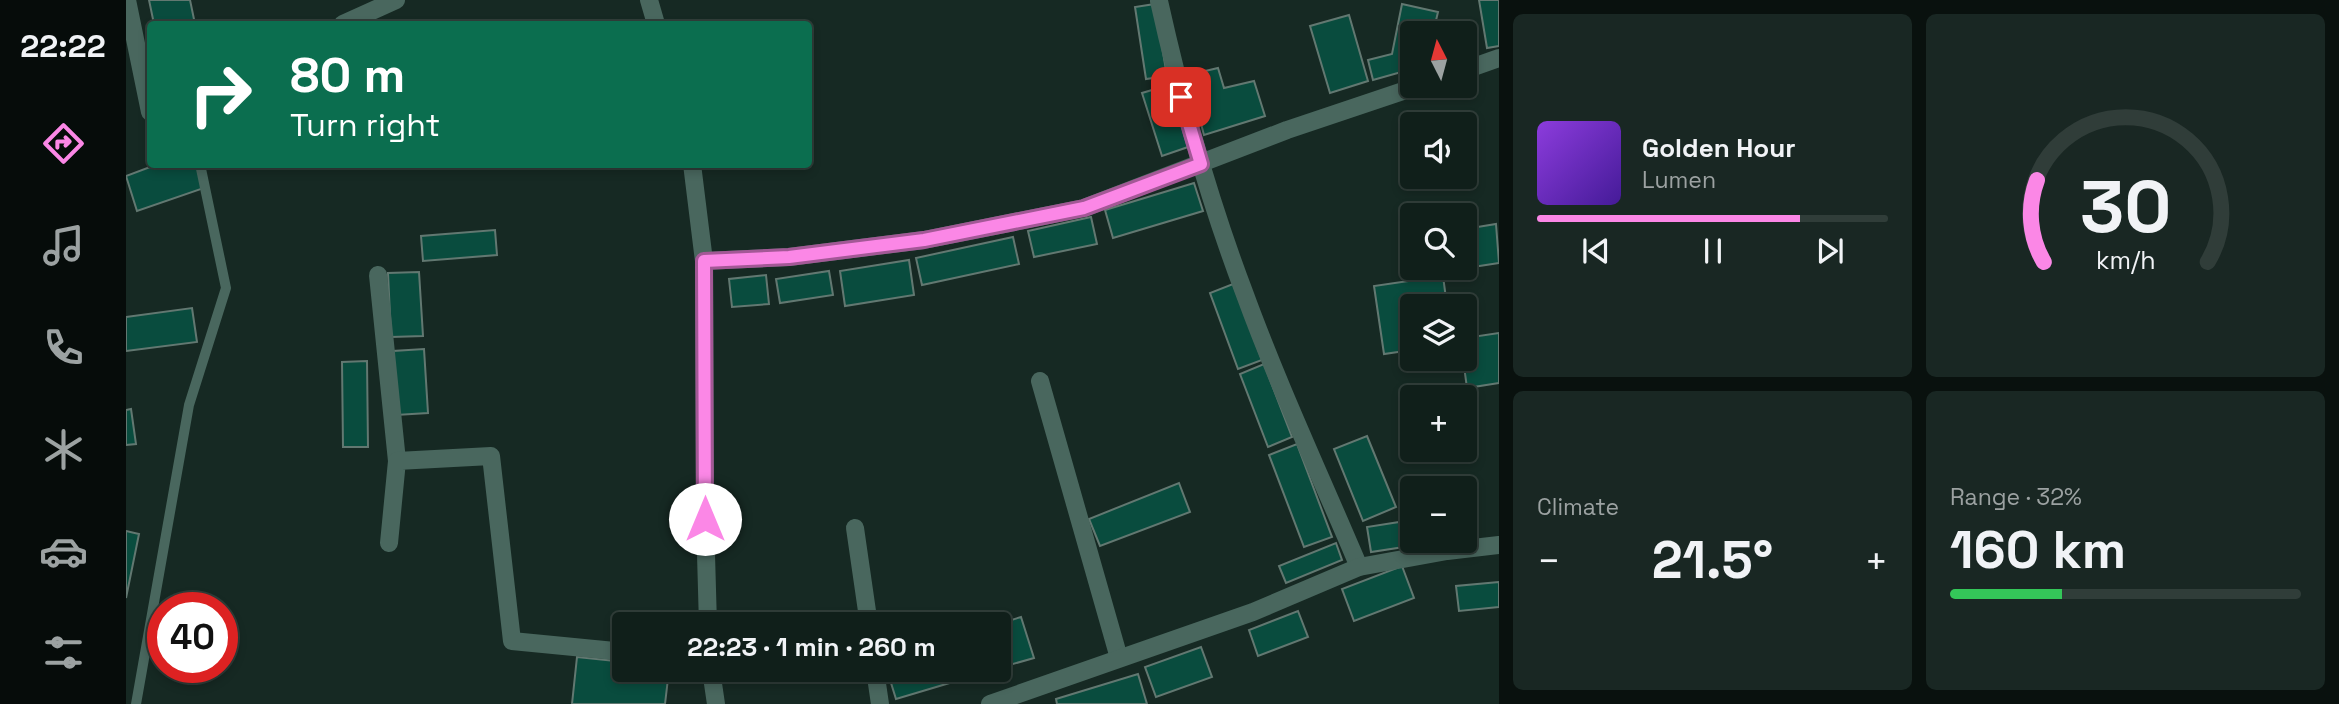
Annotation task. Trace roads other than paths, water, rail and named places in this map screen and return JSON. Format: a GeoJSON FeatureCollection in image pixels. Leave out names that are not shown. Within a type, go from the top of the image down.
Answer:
{"type":"FeatureCollection","features":[{"type":"Feature","properties":{"kind":"street"},"geometry":{"type":"LineString","coordinates":[[127,0],[147,97]]}},
{"type":"Feature","properties":{"kind":"street"},"geometry":{"type":"LineString","coordinates":[[349,21],[396,0]]}},
{"type":"Feature","properties":{"kind":"street"},"geometry":{"type":"LineString","coordinates":[[649,0],[655,21]]}},
{"type":"Feature","properties":{"kind":"street"},"geometry":{"type":"LineString","coordinates":[[1159,1],[1187,120],[1243,290],[1359,566]]}},
{"type":"Feature","properties":{"kind":"street"},"geometry":{"type":"LineString","coordinates":[[1477,66],[1499,58]]}},
{"type":"Feature","properties":{"kind":"street"},"geometry":{"type":"LineString","coordinates":[[704,261],[789,257],[924,240],[1084,208],[1287,130],[1400,92]]}},
{"type":"Feature","properties":{"kind":"street"},"geometry":{"type":"LineString","coordinates":[[692,168],[704,261],[708,612]]}},
{"type":"Feature","properties":{"kind":"street"},"geometry":{"type":"LineString","coordinates":[[378,275],[397,461],[389,543]]}},
{"type":"Feature","properties":{"kind":"street"},"geometry":{"type":"LineString","coordinates":[[1040,381],[1119,658]]}},
{"type":"Feature","properties":{"kind":"street"},"geometry":{"type":"LineString","coordinates":[[397,461],[491,456],[512,641],[612,651]]}},
{"type":"Feature","properties":{"kind":"street"},"geometry":{"type":"LineString","coordinates":[[855,528],[867,612]]}},
{"type":"Feature","properties":{"kind":"street"},"geometry":{"type":"LineString","coordinates":[[990,704],[1252,612],[1359,566],[1499,545]]}},
{"type":"Feature","properties":{"kind":"street"},"geometry":{"type":"LineString","coordinates":[[713,682],[716,704]]}},
{"type":"Feature","properties":{"kind":"street"},"geometry":{"type":"LineString","coordinates":[[877,682],[880,704]]}},
{"type":"Feature","properties":{"kind":"lane"},"geometry":{"type":"LineString","coordinates":[[136,704],[189,405],[226,288],[201,168]]}}]}
